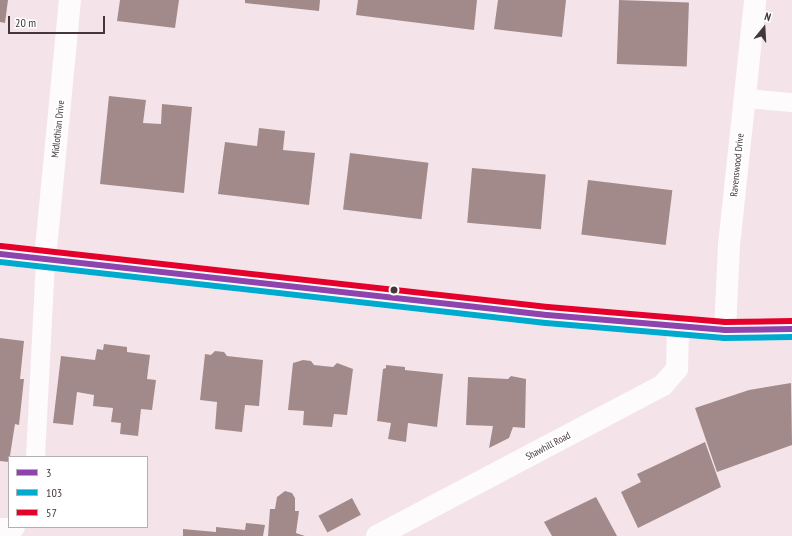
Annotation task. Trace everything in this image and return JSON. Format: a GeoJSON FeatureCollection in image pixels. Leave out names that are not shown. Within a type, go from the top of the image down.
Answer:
{"type":"FeatureCollection","features":[{"type":"Feature","properties":{"kind":"street","name":"Midlothian Drive"},"geometry":{"type":"LineString","coordinates":[[45,259],[70,0]]}},
{"type":"Feature","properties":{"kind":"street","name":"Ravenswood Drive"},"geometry":{"type":"LineString","coordinates":[[725,330],[729,245],[755,0]]}},
{"type":"Feature","properties":{"kind":"street"},"geometry":{"type":"LineString","coordinates":[[0,254],[678,327],[725,330],[792,329]]}},
{"type":"Feature","properties":{"kind":"street","name":"Shawhill Road"},"geometry":{"type":"LineString","coordinates":[[377,536],[663,385],[677,369],[678,327]]}},
{"type":"Feature","properties":{"kind":"lane"},"geometry":{"type":"LineString","coordinates":[[745,98],[792,102]]}},
{"type":"Feature","properties":{"kind":"lane"},"geometry":{"type":"LineString","coordinates":[[35,456],[45,259]]}},
{"type":"Feature","properties":{"kind":"building"},"geometry":{"type":"Polygon","coordinates":[[[0,0],[8,0],[5,23],[0,22],[0,0]]]}},
{"type":"Feature","properties":{"kind":"building"},"geometry":{"type":"Polygon","coordinates":[[[120,0],[179,0],[175,28],[117,21],[120,0]]]}},
{"type":"Feature","properties":{"kind":"building"},"geometry":{"type":"Polygon","coordinates":[[[245,0],[320,0],[319,11],[245,3],[245,0]]]}},
{"type":"Feature","properties":{"kind":"building"},"geometry":{"type":"Polygon","coordinates":[[[358,0],[477,0],[474,30],[356,15],[358,0]]]}},
{"type":"Feature","properties":{"kind":"building"},"geometry":{"type":"Polygon","coordinates":[[[498,0],[566,0],[562,37],[494,29],[498,0]]]}},
{"type":"Feature","properties":{"kind":"building"},"geometry":{"type":"Polygon","coordinates":[[[619,0],[689,2],[687,66],[617,64],[619,0]]]}},
{"type":"Feature","properties":{"kind":"building"},"geometry":{"type":"Polygon","coordinates":[[[109,96],[146,100],[143,123],[161,124],[162,104],[192,107],[184,193],[100,184],[109,96]]]}},
{"type":"Feature","properties":{"kind":"building"},"geometry":{"type":"Polygon","coordinates":[[[259,128],[285,131],[283,150],[315,153],[309,205],[218,194],[225,142],[257,146],[259,128]]]}},
{"type":"Feature","properties":{"kind":"building"},"geometry":{"type":"Polygon","coordinates":[[[350,153],[428,163],[421,219],[343,210],[350,153]]]}},
{"type":"Feature","properties":{"kind":"building"},"geometry":{"type":"Polygon","coordinates":[[[472,168],[546,174],[541,229],[467,223],[472,168]]]}},
{"type":"Feature","properties":{"kind":"building"},"geometry":{"type":"Polygon","coordinates":[[[588,180],[672,190],[666,245],[581,235],[588,180]]]}},
{"type":"Feature","properties":{"kind":"building"},"geometry":{"type":"Polygon","coordinates":[[[0,338],[24,341],[20,379],[24,379],[19,425],[15,424],[10,456],[8,456],[8,462],[0,461],[0,338]]]}},
{"type":"Feature","properties":{"kind":"building"},"geometry":{"type":"Polygon","coordinates":[[[104,344],[127,347],[127,352],[150,355],[147,379],[156,380],[152,410],[141,409],[138,436],[120,434],[121,423],[111,422],[113,408],[93,406],[94,395],[77,392],[73,425],[53,423],[61,356],[95,360],[97,349],[103,350],[104,344]]]}},
{"type":"Feature","properties":{"kind":"building"},"geometry":{"type":"Polygon","coordinates":[[[215,351],[224,352],[227,356],[263,360],[259,406],[245,405],[242,432],[215,429],[217,402],[200,400],[205,354],[211,355],[215,351]]]}},
{"type":"Feature","properties":{"kind":"building"},"geometry":{"type":"Polygon","coordinates":[[[303,360],[311,361],[314,365],[333,367],[337,363],[353,369],[347,415],[334,414],[332,427],[303,425],[304,411],[288,410],[293,363],[303,360]]]}},
{"type":"Feature","properties":{"kind":"building"},"geometry":{"type":"Polygon","coordinates":[[[386,365],[405,367],[405,370],[443,374],[437,427],[408,423],[406,442],[388,439],[391,423],[377,421],[383,369],[386,368],[386,365]]]}},
{"type":"Feature","properties":{"kind":"building"},"geometry":{"type":"Polygon","coordinates":[[[511,376],[526,379],[525,428],[513,427],[509,438],[489,448],[493,426],[466,425],[468,377],[508,379],[511,376]]]}},
{"type":"Feature","properties":{"kind":"building"},"geometry":{"type":"Polygon","coordinates":[[[791,383],[792,445],[717,472],[695,408],[749,390],[791,383]]]}},
{"type":"Feature","properties":{"kind":"building"},"geometry":{"type":"Polygon","coordinates":[[[705,442],[721,487],[638,528],[621,492],[641,482],[637,474],[705,442]]]}},
{"type":"Feature","properties":{"kind":"building"},"geometry":{"type":"Polygon","coordinates":[[[285,491],[292,493],[295,498],[295,511],[299,511],[296,533],[305,536],[268,536],[270,509],[275,509],[277,497],[285,491]]]}},
{"type":"Feature","properties":{"kind":"building"},"geometry":{"type":"Polygon","coordinates":[[[596,497],[617,536],[552,536],[544,522],[596,497]]]}},
{"type":"Feature","properties":{"kind":"building"},"geometry":{"type":"Polygon","coordinates":[[[352,498],[361,515],[327,533],[318,516],[352,498]]]}},
{"type":"Feature","properties":{"kind":"building"},"geometry":{"type":"Polygon","coordinates":[[[246,523],[265,525],[263,536],[183,536],[183,529],[216,532],[216,527],[245,530],[246,523]]]}},
{"type":"Feature","properties":{"kind":"transit line","name":"57"},"geometry":{"type":"LineString","coordinates":[[1,246],[548,307],[725,322],[792,321]]}},
{"type":"Feature","properties":{"kind":"transit line","name":"3"},"geometry":{"type":"LineString","coordinates":[[0,254],[547,315],[725,330],[792,329]]}},
{"type":"Feature","properties":{"kind":"transit line","name":"103"},"geometry":{"type":"LineString","coordinates":[[0,262],[546,323],[724,338],[792,337]]}}]}
